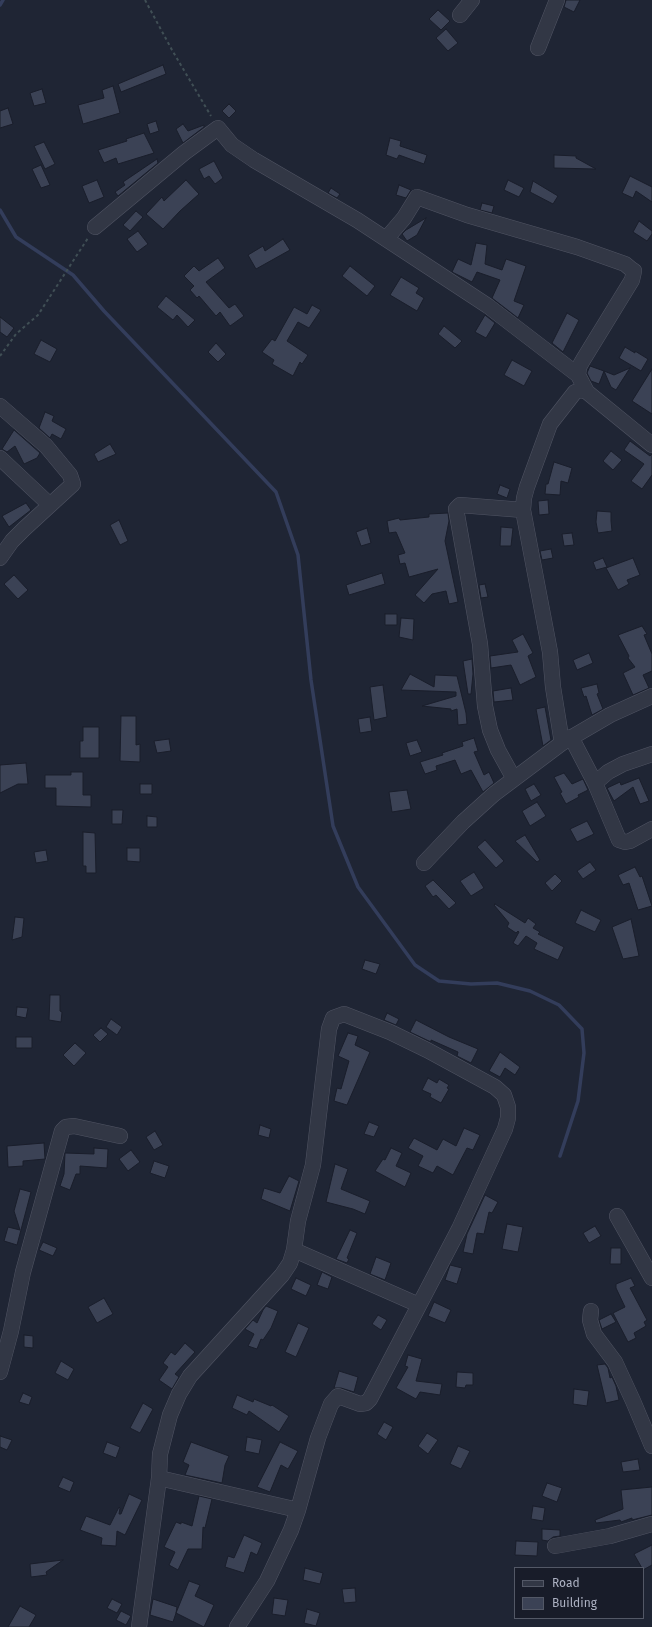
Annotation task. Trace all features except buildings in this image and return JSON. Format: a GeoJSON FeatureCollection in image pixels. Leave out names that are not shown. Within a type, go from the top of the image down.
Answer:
{"type":"FeatureCollection","features":[{"type":"Feature","properties":{"kind":"street"},"geometry":{"type":"LineString","coordinates":[[460,15],[472,0]]}},
{"type":"Feature","properties":{"kind":"street"},"geometry":{"type":"LineString","coordinates":[[538,48],[557,0]]}},
{"type":"Feature","properties":{"kind":"street"},"geometry":{"type":"LineString","coordinates":[[95,227],[184,153],[218,128],[232,145],[254,160],[386,239],[488,306],[578,375],[587,392]]}},
{"type":"Feature","properties":{"kind":"street"},"geometry":{"type":"LineString","coordinates":[[386,239],[404,218],[417,198],[467,216],[577,247],[625,264],[631,268],[634,271],[632,280],[579,367],[578,375]]}},
{"type":"Feature","properties":{"kind":"street"},"geometry":{"type":"LineString","coordinates":[[652,445],[587,392],[581,390],[574,392],[550,424],[527,487],[523,510],[550,652],[553,687],[567,740],[595,783],[619,840],[625,842],[630,841],[652,829]]}},
{"type":"Feature","properties":{"kind":"street"},"geometry":{"type":"LineString","coordinates":[[0,406],[46,446],[70,475],[73,484],[72,487],[12,541],[0,558]]}},
{"type":"Feature","properties":{"kind":"street"},"geometry":{"type":"LineString","coordinates":[[0,458],[50,506]]}},
{"type":"Feature","properties":{"kind":"street"},"geometry":{"type":"LineString","coordinates":[[514,779],[498,750],[490,730],[484,706],[480,644],[456,509],[460,505],[523,510]]}},
{"type":"Feature","properties":{"kind":"street"},"geometry":{"type":"LineString","coordinates":[[424,863],[463,822],[494,794],[567,740],[610,715],[652,696]]}},
{"type":"Feature","properties":{"kind":"street"},"geometry":{"type":"LineString","coordinates":[[595,783],[608,772],[623,764],[652,754]]}},
{"type":"Feature","properties":{"kind":"street"},"geometry":{"type":"LineString","coordinates":[[139,1627],[159,1478],[160,1454],[170,1415],[179,1394],[190,1376],[282,1275],[290,1263],[294,1250],[298,1221],[313,1165],[329,1029],[333,1018],[344,1014],[390,1032],[434,1053],[495,1087],[504,1095],[508,1106],[508,1118],[505,1129],[458,1229],[370,1399],[366,1403],[360,1404],[338,1396],[331,1404],[318,1438],[298,1510],[281,1552],[267,1581],[237,1627]]}},
{"type":"Feature","properties":{"kind":"street"},"geometry":{"type":"LineString","coordinates":[[0,1372],[11,1331],[23,1272],[62,1131],[66,1127],[74,1126],[120,1136]]}},
{"type":"Feature","properties":{"kind":"street"},"geometry":{"type":"LineString","coordinates":[[617,1216],[652,1278]]}},
{"type":"Feature","properties":{"kind":"street"},"geometry":{"type":"LineString","coordinates":[[294,1250],[419,1305]]}},
{"type":"Feature","properties":{"kind":"street"},"geometry":{"type":"LineString","coordinates":[[590,1310],[590,1320],[594,1334],[615,1362],[652,1446]]}},
{"type":"Feature","properties":{"kind":"street"},"geometry":{"type":"LineString","coordinates":[[159,1478],[298,1510]]}},
{"type":"Feature","properties":{"kind":"street"},"geometry":{"type":"LineString","coordinates":[[555,1546],[610,1536],[652,1524]]}},
{"type":"Feature","properties":{"kind":"path"},"geometry":{"type":"LineString","coordinates":[[145,0],[172,50],[218,128]]}},
{"type":"Feature","properties":{"kind":"path"},"geometry":{"type":"LineString","coordinates":[[0,356],[16,334],[38,315],[66,271],[81,251],[95,227]]}},
{"type":"Feature","properties":{"kind":"waterway"},"geometry":{"type":"LineString","coordinates":[[0,5],[3,0]]}},
{"type":"Feature","properties":{"kind":"waterway"},"geometry":{"type":"LineString","coordinates":[[0,210],[16,237],[73,275],[104,311],[276,492],[298,555],[311,680],[333,826],[358,887],[415,965],[439,981],[471,984],[497,983],[530,991],[559,1005],[582,1029],[584,1053],[578,1101],[560,1156]]}}]}
